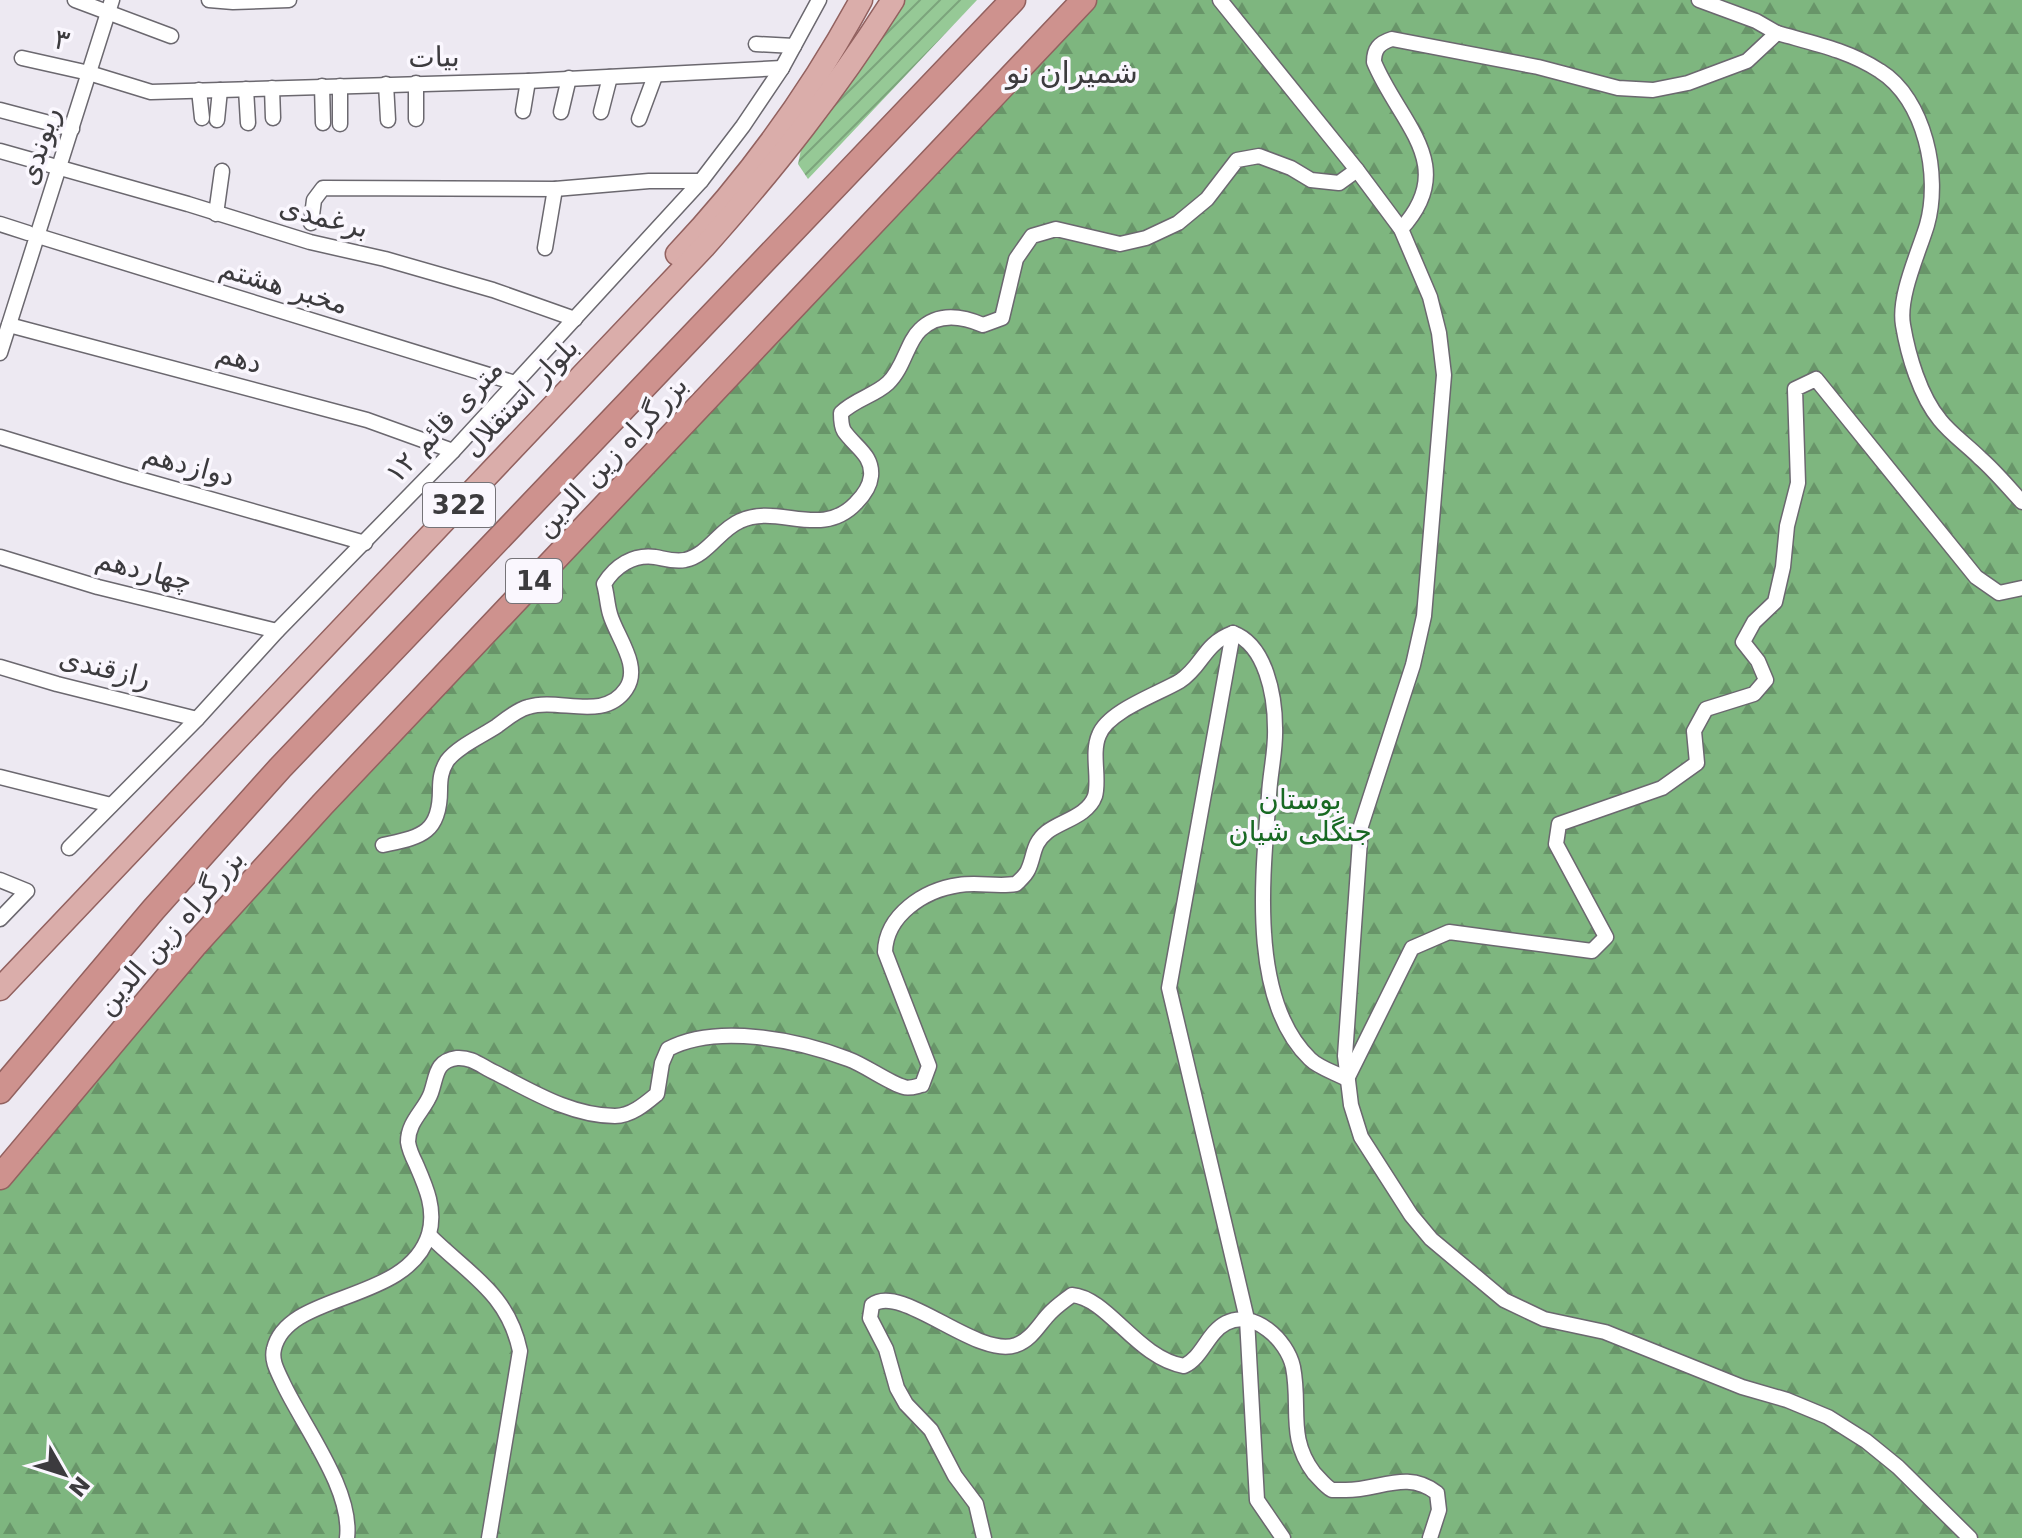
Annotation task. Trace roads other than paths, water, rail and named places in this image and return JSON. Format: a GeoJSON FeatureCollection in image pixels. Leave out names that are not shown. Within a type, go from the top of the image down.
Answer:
{"type":"FeatureCollection","features":[{"type":"Feature","properties":{"kind":"highway","name":"بزرگراه زین الدین"},"geometry":{"type":"LineString","coordinates":[[0,1091],[153,910],[280,768],[1013,0]]}},
{"type":"Feature","properties":{"kind":"highway","name":"بزرگراه زین الدین"},"geometry":{"type":"LineString","coordinates":[[0,1177],[194,946],[322,805],[1084,0]]}},
{"type":"Feature","properties":{"kind":"main road","name":"بلوار استقلال"},"geometry":{"type":"LineString","coordinates":[[0,966],[692,238],[761,156],[801,100],[861,0]]}},
{"type":"Feature","properties":{"kind":"main road"},"geometry":{"type":"LineString","coordinates":[[875,0],[879,3],[892,0]]}},
{"type":"Feature","properties":{"kind":"main road","name":"بلوار استقلال"},"geometry":{"type":"LineString","coordinates":[[0,989],[704,247],[771,172],[820,108],[892,0]]}},
{"type":"Feature","properties":{"kind":"street"},"geometry":{"type":"LineString","coordinates":[[75,0],[111,6],[171,36]]}},
{"type":"Feature","properties":{"kind":"street"},"geometry":{"type":"LineString","coordinates":[[209,0],[289,0]]}},
{"type":"Feature","properties":{"kind":"street","name":"۱۲ متری قائم"},"geometry":{"type":"LineString","coordinates":[[69,848],[453,451],[701,181],[782,68],[819,0]]}},
{"type":"Feature","properties":{"kind":"street"},"geometry":{"type":"LineString","coordinates":[[1220,0],[1401,229],[1430,297],[1439,333],[1444,375],[1424,616],[1413,665],[1361,826],[1346,1031],[1347,1079],[1361,1137],[1411,1215],[1452,1259],[1504,1300],[1544,1319],[1605,1332],[1742,1387],[1787,1400],[1828,1417],[1866,1441],[1898,1467],[1970,1538]]}},
{"type":"Feature","properties":{"kind":"street"},"geometry":{"type":"LineString","coordinates":[[1699,0],[1756,21],[1777,33],[1840,50],[1882,72],[1910,102],[1928,144],[1932,186],[1927,223],[1912,264],[1902,321],[1915,375],[1939,419],[2022,502]]}},
{"type":"Feature","properties":{"kind":"street","name":"ریوندی"},"geometry":{"type":"LineString","coordinates":[[0,353],[33,234],[60,168],[111,6]]}},
{"type":"Feature","properties":{"kind":"street"},"geometry":{"type":"LineString","coordinates":[[1401,229],[1417,212],[1426,190],[1427,166],[1419,144],[1374,62],[1378,46],[1384,41],[1392,39],[1456,50],[1618,88],[1653,90],[1688,83],[1747,61],[1777,33]]}},
{"type":"Feature","properties":{"kind":"street"},"geometry":{"type":"LineString","coordinates":[[756,44],[794,46]]}},
{"type":"Feature","properties":{"kind":"street","name":"۳"},"geometry":{"type":"LineString","coordinates":[[22,58],[89,73]]}},
{"type":"Feature","properties":{"kind":"street","name":"بیات"},"geometry":{"type":"LineString","coordinates":[[89,73],[151,92],[528,81],[782,68]]}},
{"type":"Feature","properties":{"kind":"street"},"geometry":{"type":"LineString","coordinates":[[639,119],[655,76]]}},
{"type":"Feature","properties":{"kind":"street"},"geometry":{"type":"LineString","coordinates":[[601,112],[610,77]]}},
{"type":"Feature","properties":{"kind":"street"},"geometry":{"type":"LineString","coordinates":[[561,112],[569,78]]}},
{"type":"Feature","properties":{"kind":"street"},"geometry":{"type":"LineString","coordinates":[[523,111],[528,81]]}},
{"type":"Feature","properties":{"kind":"street"},"geometry":{"type":"LineString","coordinates":[[416,83],[416,119]]}},
{"type":"Feature","properties":{"kind":"street"},"geometry":{"type":"LineString","coordinates":[[386,84],[388,120]]}},
{"type":"Feature","properties":{"kind":"street"},"geometry":{"type":"LineString","coordinates":[[322,86],[323,123]]}},
{"type":"Feature","properties":{"kind":"street"},"geometry":{"type":"LineString","coordinates":[[340,86],[340,124]]}},
{"type":"Feature","properties":{"kind":"street"},"geometry":{"type":"LineString","coordinates":[[272,88],[273,118]]}},
{"type":"Feature","properties":{"kind":"street"},"geometry":{"type":"LineString","coordinates":[[246,89],[248,123]]}},
{"type":"Feature","properties":{"kind":"street"},"geometry":{"type":"LineString","coordinates":[[199,90],[209,119],[220,90]]}},
{"type":"Feature","properties":{"kind":"street"},"geometry":{"type":"LineString","coordinates":[[0,110],[72,129]]}},
{"type":"Feature","properties":{"kind":"street","name":"برغمدی"},"geometry":{"type":"LineString","coordinates":[[0,151],[310,242],[385,259],[493,290],[575,319]]}},
{"type":"Feature","properties":{"kind":"street"},"geometry":{"type":"LineString","coordinates":[[383,845],[422,836],[432,826],[441,795],[440,775],[449,758],[514,714],[545,704],[590,708],[613,701],[626,689],[631,676],[627,652],[610,614],[604,584],[618,566],[651,556],[673,561],[688,559],[742,520],[762,516],[823,520],[846,513],[862,497],[871,480],[871,464],[843,429],[841,413],[852,402],[884,387],[895,376],[919,331],[940,318],[963,317],[983,325],[1002,318],[1016,259],[1032,236],[1056,229],[1120,244],[1146,238],[1178,223],[1207,199],[1237,160],[1259,156],[1291,168],[1311,180],[1339,183],[1357,170]]}},
{"type":"Feature","properties":{"kind":"street"},"geometry":{"type":"LineString","coordinates":[[216,214],[222,171]]}},
{"type":"Feature","properties":{"kind":"street","name":"برغمدی"},"geometry":{"type":"LineString","coordinates":[[311,223],[314,200],[323,188],[555,189],[649,181],[701,181]]}},
{"type":"Feature","properties":{"kind":"street"},"geometry":{"type":"LineString","coordinates":[[545,248],[555,189]]}},
{"type":"Feature","properties":{"kind":"street","name":"مخبر هشتم"},"geometry":{"type":"LineString","coordinates":[[0,224],[515,383]]}},
{"type":"Feature","properties":{"kind":"street","name":"دهم"},"geometry":{"type":"LineString","coordinates":[[5,331],[367,420],[453,451]]}},
{"type":"Feature","properties":{"kind":"street"},"geometry":{"type":"LineString","coordinates":[[1347,1079],[1412,948],[1449,932],[1592,951],[1606,937],[1556,844],[1559,824],[1662,788],[1697,763],[1694,731],[1706,709],[1754,694],[1766,680],[1758,661],[1743,642],[1754,622],[1775,602],[1783,567],[1787,526],[1798,483],[1795,389],[1816,379],[1976,577],[1999,593],[2022,588]]}},
{"type":"Feature","properties":{"kind":"street","name":"دوازدهم"},"geometry":{"type":"LineString","coordinates":[[0,437],[365,543]]}},
{"type":"Feature","properties":{"kind":"street","name":"چهاردهم"},"geometry":{"type":"LineString","coordinates":[[0,557],[98,587],[277,631]]}},
{"type":"Feature","properties":{"kind":"street"},"geometry":{"type":"LineString","coordinates":[[347,1538],[346,1517],[330,1467],[296,1412],[274,1363],[273,1350],[283,1333],[303,1315],[380,1285],[410,1264],[422,1251],[431,1222],[428,1189],[408,1142],[413,1120],[430,1097],[435,1072],[441,1064],[454,1058],[471,1059],[533,1093],[561,1104],[616,1117],[640,1109],[657,1094],[662,1063],[668,1049],[685,1039],[751,1038],[806,1045],[850,1059],[905,1088],[922,1085],[929,1066],[885,952],[885,938],[893,921],[933,891],[959,885],[997,887],[1016,884],[1028,870],[1032,851],[1043,835],[1061,822],[1084,812],[1095,796],[1099,734],[1110,720],[1187,677],[1217,639],[1233,633],[1246,638],[1259,657],[1272,693],[1276,729],[1263,887],[1265,942],[1272,986],[1282,1020],[1300,1048],[1311,1061],[1347,1079]]}},
{"type":"Feature","properties":{"kind":"street"},"geometry":{"type":"LineString","coordinates":[[1233,633],[1169,988],[1247,1319],[1257,1500],[1283,1538]]}},
{"type":"Feature","properties":{"kind":"street","name":"رازقندی"},"geometry":{"type":"LineString","coordinates":[[0,667],[197,719]]}},
{"type":"Feature","properties":{"kind":"street"},"geometry":{"type":"LineString","coordinates":[[0,777],[111,805]]}},
{"type":"Feature","properties":{"kind":"street"},"geometry":{"type":"LineString","coordinates":[[0,880],[27,891],[0,919]]}},
{"type":"Feature","properties":{"kind":"street"},"geometry":{"type":"LineString","coordinates":[[429,1235],[500,1301],[515,1328],[520,1351],[489,1538]]}},
{"type":"Feature","properties":{"kind":"street"},"geometry":{"type":"LineString","coordinates":[[984,1538],[976,1504],[955,1476],[931,1430],[906,1404],[897,1388],[886,1349],[870,1318],[872,1305],[877,1301],[905,1304],[989,1344],[1013,1347],[1026,1340],[1051,1311],[1072,1295],[1082,1296],[1167,1364],[1184,1366],[1200,1353],[1224,1324],[1247,1319],[1259,1324],[1277,1338],[1293,1365],[1297,1442],[1318,1478],[1333,1490],[1361,1491],[1390,1482],[1419,1481],[1437,1493],[1439,1510],[1430,1538]]}},
{"type":"Feature","properties":{"kind":"district","name":"شمیران نو"},"geometry":{"type":"Point","coordinates":[1072,72]}},
{"type":"Feature","properties":{"kind":"park label","name":"بوستان جنگلی شیان"},"geometry":{"type":"Point","coordinates":[1300,815]}}]}
